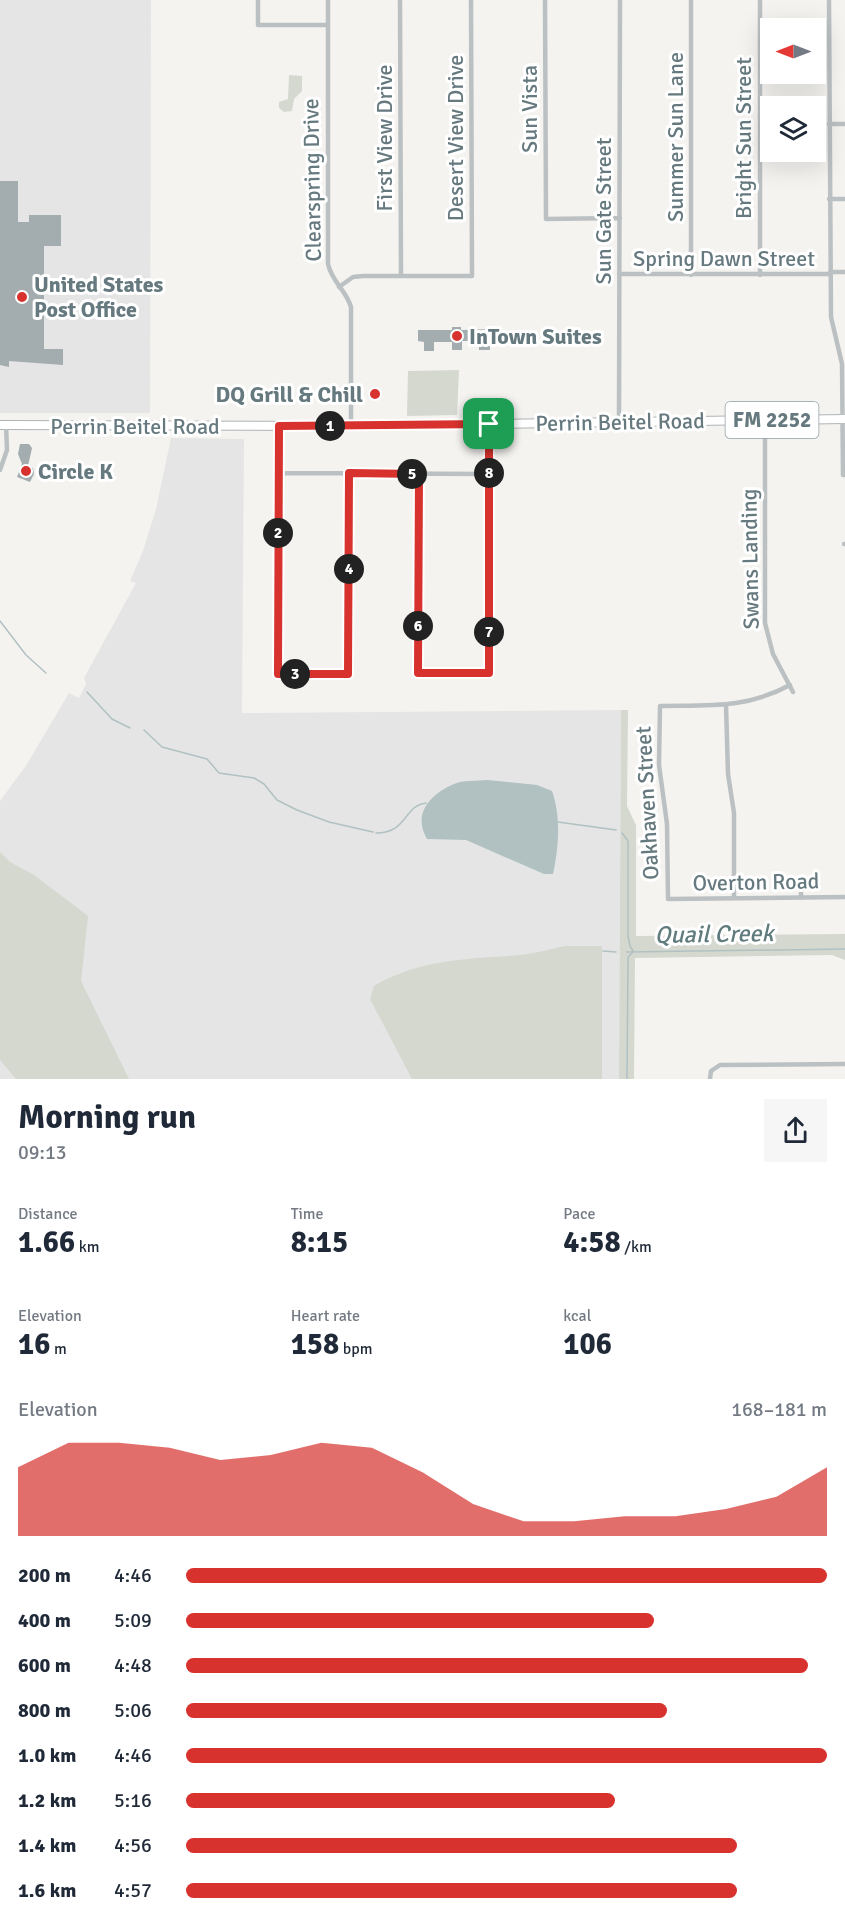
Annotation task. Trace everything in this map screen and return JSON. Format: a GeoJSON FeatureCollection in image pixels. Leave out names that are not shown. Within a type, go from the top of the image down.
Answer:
{"type":"FeatureCollection","features":[{"type":"Feature","properties":{"kind":"main road","name":"Perrin Beitel Road"},"geometry":{"type":"LineString","coordinates":[[3,425],[279,426],[843,419]]}},
{"type":"Feature","properties":{"kind":"street"},"geometry":{"type":"LineString","coordinates":[[258,0],[258,25],[328,25]]}},
{"type":"Feature","properties":{"kind":"street","name":"Clearspring Drive"},"geometry":{"type":"LineString","coordinates":[[328,0],[328,264],[330,276],[349,301],[352,314],[351,425]]}},
{"type":"Feature","properties":{"kind":"street","name":"First View Drive"},"geometry":{"type":"LineString","coordinates":[[400,0],[401,276]]}},
{"type":"Feature","properties":{"kind":"street","name":"Desert View Drive"},"geometry":{"type":"LineString","coordinates":[[401,276],[472,276],[471,0]]}},
{"type":"Feature","properties":{"kind":"street","name":"Sun Vista"},"geometry":{"type":"LineString","coordinates":[[545,0],[546,219]]}},
{"type":"Feature","properties":{"kind":"street","name":"Sun Gate Street"},"geometry":{"type":"LineString","coordinates":[[619,423],[620,0]]}},
{"type":"Feature","properties":{"kind":"street","name":"Summer Sun Lane"},"geometry":{"type":"LineString","coordinates":[[691,0],[691,275]]}},
{"type":"Feature","properties":{"kind":"street","name":"Bright Sun Street"},"geometry":{"type":"LineString","coordinates":[[760,0],[760,275]]}},
{"type":"Feature","properties":{"kind":"street"},"geometry":{"type":"LineString","coordinates":[[829,0],[831,317],[842,364],[844,475]]}},
{"type":"Feature","properties":{"kind":"street"},"geometry":{"type":"LineString","coordinates":[[829,124],[845,124]]}},
{"type":"Feature","properties":{"kind":"street"},"geometry":{"type":"LineString","coordinates":[[829,199],[845,199]]}},
{"type":"Feature","properties":{"kind":"street","name":"Spring Dawn Street"},"geometry":{"type":"LineString","coordinates":[[546,219],[620,218]]}},
{"type":"Feature","properties":{"kind":"street","name":"Spring Dawn Street"},"geometry":{"type":"LineString","coordinates":[[619,274],[760,275],[845,272]]}},
{"type":"Feature","properties":{"kind":"street"},"geometry":{"type":"LineString","coordinates":[[339,287],[354,277],[401,276]]}},
{"type":"Feature","properties":{"kind":"street","name":"Swans Landing"},"geometry":{"type":"LineString","coordinates":[[765,420],[765,623],[773,654],[793,692]]}},
{"type":"Feature","properties":{"kind":"street"},"geometry":{"type":"LineString","coordinates":[[419,474],[418,673],[489,673],[489,424]]}},
{"type":"Feature","properties":{"kind":"street"},"geometry":{"type":"LineString","coordinates":[[0,470],[7,450],[3,425]]}},
{"type":"Feature","properties":{"kind":"street"},"geometry":{"type":"LineString","coordinates":[[279,426],[278,674],[348,674],[349,473]]}},
{"type":"Feature","properties":{"kind":"street"},"geometry":{"type":"LineString","coordinates":[[279,473],[489,474]]}},
{"type":"Feature","properties":{"kind":"street"},"geometry":{"type":"LineString","coordinates":[[734,898],[734,813],[728,774],[726,705],[753,702],[790,685]]}},
{"type":"Feature","properties":{"kind":"street","name":"Oakhaven Street"},"geometry":{"type":"LineString","coordinates":[[668,899],[668,824],[660,775],[658,743],[660,706],[726,705]]}},
{"type":"Feature","properties":{"kind":"street"},"geometry":{"type":"LineString","coordinates":[[801,878],[801,898]]}},
{"type":"Feature","properties":{"kind":"street","name":"Overton Road"},"geometry":{"type":"LineString","coordinates":[[668,899],[845,897]]}},
{"type":"Feature","properties":{"kind":"street"},"geometry":{"type":"LineString","coordinates":[[710,1079],[711,1071],[723,1065],[845,1064]]}},
{"type":"Feature","properties":{"kind":"shaded area"},"geometry":{"type":"Polygon","coordinates":[[[0,0],[151,0],[150,413],[0,413],[0,0]]]}},
{"type":"Feature","properties":{"kind":"shaded area"},"geometry":{"type":"Polygon","coordinates":[[[289,75],[302,76],[302,91],[294,99],[292,111],[284,112],[279,108],[279,102],[288,99],[289,75]]]}},
{"type":"Feature","properties":{"kind":"shaded area"},"geometry":{"type":"Polygon","coordinates":[[[459,370],[457,415],[407,416],[408,371],[459,370]]]}},
{"type":"Feature","properties":{"kind":"shaded area"},"geometry":{"type":"Polygon","coordinates":[[[171,438],[244,439],[242,713],[621,710],[619,1079],[0,1079],[0,801],[27,764],[69,693],[79,698],[86,684],[84,678],[136,583],[130,581],[143,551],[156,509],[171,438]]]}},
{"type":"Feature","properties":{"kind":"shaded area"},"geometry":{"type":"Polygon","coordinates":[[[621,710],[628,710],[627,806],[636,825],[636,936],[845,934],[845,960],[832,955],[635,958],[634,1079],[619,1079],[621,710]]]}},
{"type":"Feature","properties":{"kind":"shaded area"},"geometry":{"type":"Polygon","coordinates":[[[487,780],[537,785],[552,791],[557,811],[558,832],[553,874],[544,874],[466,840],[427,839],[422,821],[423,813],[431,799],[446,788],[458,783],[487,780]]]}},
{"type":"Feature","properties":{"kind":"shaded area"},"geometry":{"type":"Polygon","coordinates":[[[0,852],[10,862],[34,875],[88,916],[81,981],[129,1079],[16,1079],[0,1060],[0,852]]]}},
{"type":"Feature","properties":{"kind":"shaded area"},"geometry":{"type":"Polygon","coordinates":[[[565,946],[602,946],[602,1079],[412,1079],[370,999],[374,986],[408,970],[426,965],[463,959],[536,953],[565,946]]]}},
{"type":"Feature","properties":{"kind":"building","name":"United States Post Office"},"geometry":{"type":"Polygon","coordinates":[[[0,181],[18,181],[18,222],[29,222],[29,215],[61,215],[61,246],[44,246],[44,349],[63,349],[63,365],[9,361],[9,367],[0,365],[0,181]]]}},
{"type":"Feature","properties":{"kind":"building","name":"InTown Suites"},"geometry":{"type":"Polygon","coordinates":[[[452,327],[461,327],[461,330],[495,329],[495,341],[490,341],[490,350],[479,350],[479,341],[462,341],[462,350],[452,350],[452,342],[434,342],[434,351],[424,351],[424,342],[418,341],[418,330],[452,330],[452,327]]]}},
{"type":"Feature","properties":{"kind":"building"},"geometry":{"type":"Polygon","coordinates":[[[20,444],[29,444],[32,448],[28,466],[33,468],[34,474],[30,482],[17,477],[22,464],[18,454],[20,444]]]}},
{"type":"Feature","properties":{"kind":"waterway","name":"Quail Creek"},"geometry":{"type":"LineString","coordinates":[[0,621],[26,655],[46,673]]}},
{"type":"Feature","properties":{"kind":"waterway","name":"Quail Creek"},"geometry":{"type":"LineString","coordinates":[[87,692],[112,719],[130,728]]}},
{"type":"Feature","properties":{"kind":"waterway","name":"Quail Creek"},"geometry":{"type":"LineString","coordinates":[[144,730],[162,747],[207,759],[219,773],[254,778],[264,784],[277,800],[297,810],[329,822],[373,832]]}},
{"type":"Feature","properties":{"kind":"waterway","name":"Quail Creek"},"geometry":{"type":"LineString","coordinates":[[376,833],[394,829],[413,809],[426,803]]}},
{"type":"Feature","properties":{"kind":"waterway","name":"Quail Creek"},"geometry":{"type":"LineString","coordinates":[[558,822],[616,830]]}},
{"type":"Feature","properties":{"kind":"waterway","name":"Quail Creek"},"geometry":{"type":"LineString","coordinates":[[622,833],[628,841],[628,936],[633,951]]}},
{"type":"Feature","properties":{"kind":"waterway","name":"Quail Creek"},"geometry":{"type":"LineString","coordinates":[[627,952],[845,949]]}},
{"type":"Feature","properties":{"kind":"waterway"},"geometry":{"type":"LineString","coordinates":[[603,951],[616,952]]}},
{"type":"Feature","properties":{"kind":"waterway"},"geometry":{"type":"LineString","coordinates":[[627,1079],[628,957],[633,952]]}},
{"type":"Feature","properties":{"kind":"place","name":"United States Post Office"},"geometry":{"type":"Point","coordinates":[22,297]}},
{"type":"Feature","properties":{"kind":"place","name":"InTown Suites"},"geometry":{"type":"Point","coordinates":[457,336]}},
{"type":"Feature","properties":{"kind":"place","name":"DQ Grill & Chill"},"geometry":{"type":"Point","coordinates":[375,394]}},
{"type":"Feature","properties":{"kind":"place","name":"Circle K"},"geometry":{"type":"Point","coordinates":[26,471]}},
{"type":"Feature","properties":{"kind":"route"},"geometry":{"type":"LineString","coordinates":[[489,424],[489,673],[418,673],[419,474],[349,473],[348,674],[278,674],[279,426],[489,424]]}}]}
